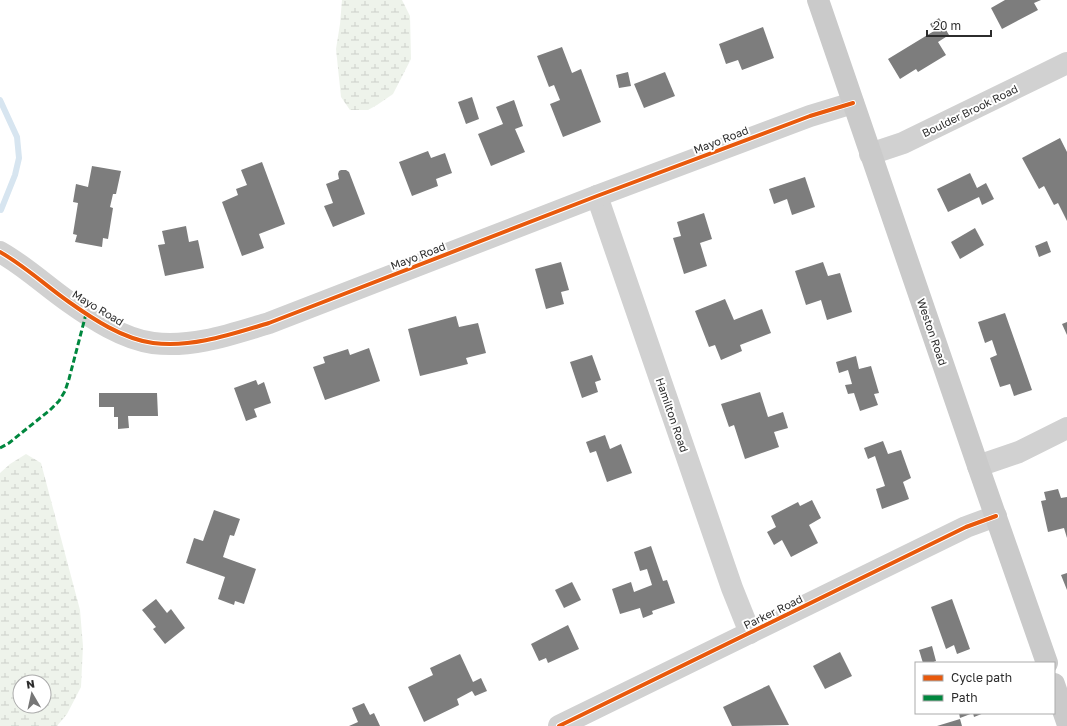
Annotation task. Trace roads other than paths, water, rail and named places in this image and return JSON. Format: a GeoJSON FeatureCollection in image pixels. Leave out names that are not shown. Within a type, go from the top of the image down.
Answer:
{"type":"FeatureCollection","features":[{"type":"Feature","properties":{"kind":"main road","name":"Weston Road"},"geometry":{"type":"LineString","coordinates":[[818,0],[1047,662]]}},
{"type":"Feature","properties":{"kind":"main road"},"geometry":{"type":"LineString","coordinates":[[1055,687],[1067,722]]}},
{"type":"Feature","properties":{"kind":"street","name":"Boulder Brook Road"},"geometry":{"type":"LineString","coordinates":[[870,154],[903,143],[1067,63]]}},
{"type":"Feature","properties":{"kind":"street","name":"Mayo Road"},"geometry":{"type":"LineString","coordinates":[[0,252],[11,258],[68,302],[106,326],[131,337],[152,343],[176,344],[198,342],[269,323],[597,196],[810,116],[853,103]]}},
{"type":"Feature","properties":{"kind":"street","name":"Hamilton Road"},"geometry":{"type":"LineString","coordinates":[[597,196],[729,581],[750,633]]}},
{"type":"Feature","properties":{"kind":"street"},"geometry":{"type":"LineString","coordinates":[[978,466],[1019,452],[1067,428]]}},
{"type":"Feature","properties":{"kind":"street","name":"Parker Road"},"geometry":{"type":"LineString","coordinates":[[559,726],[966,527],[996,516]]}},
{"type":"Feature","properties":{"kind":"waterway"},"geometry":{"type":"LineString","coordinates":[[0,100],[17,137],[19,158],[15,175],[1,210]]}}]}
